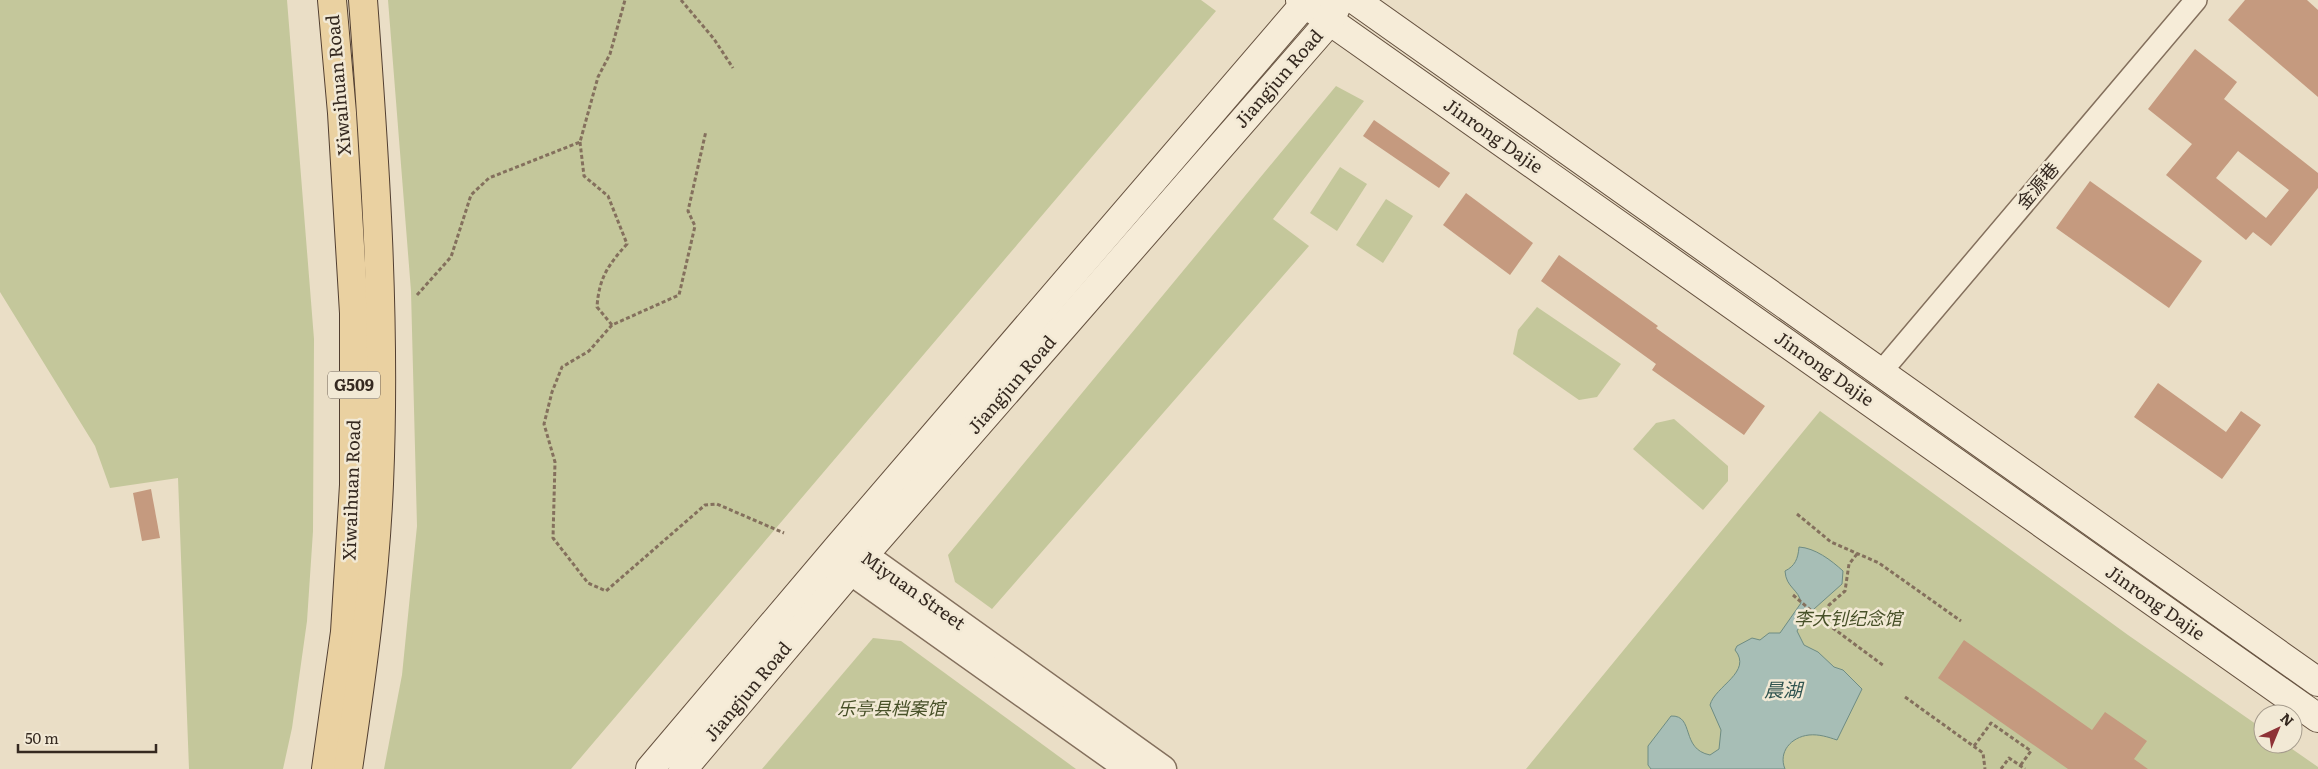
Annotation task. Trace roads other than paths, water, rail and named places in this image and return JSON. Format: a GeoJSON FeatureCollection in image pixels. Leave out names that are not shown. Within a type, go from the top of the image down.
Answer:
{"type":"FeatureCollection","features":[{"type":"Feature","properties":{"kind":"main road","name":"Xiwaihuan Road"},"geometry":{"type":"LineString","coordinates":[[326,769],[345,632],[354,485],[354,313],[342,113],[332,0]]}},
{"type":"Feature","properties":{"kind":"main road","name":"Xiwaihuan Road"},"geometry":{"type":"LineString","coordinates":[[348,769],[367,637],[379,485],[381,382],[378,222],[363,0]]}},
{"type":"Feature","properties":{"kind":"main road","name":"Jinrong Dajie"},"geometry":{"type":"LineString","coordinates":[[1356,0],[2318,682]]}},
{"type":"Feature","properties":{"kind":"main road","name":"Jinrong Dajie"},"geometry":{"type":"LineString","coordinates":[[1304,1],[1335,10],[2318,718]]}},
{"type":"Feature","properties":{"kind":"main road","name":"Jiangjun Road"},"geometry":{"type":"LineString","coordinates":[[683,769],[851,557],[1304,1]]}},
{"type":"Feature","properties":{"kind":"main road","name":"Jiangjun Road"},"geometry":{"type":"LineString","coordinates":[[650,769],[851,557],[1335,10]]}},
{"type":"Feature","properties":{"kind":"street","name":"金源巷"},"geometry":{"type":"LineString","coordinates":[[1881,372],[2196,0]]}},
{"type":"Feature","properties":{"kind":"street","name":"Miyuan Street"},"geometry":{"type":"LineString","coordinates":[[851,557],[1129,769]]}},
{"type":"Feature","properties":{"kind":"street","name":"Miyuan Street"},"geometry":{"type":"LineString","coordinates":[[851,557],[1163,769]]}},
{"type":"Feature","properties":{"kind":"water","name":"晨湖"},"geometry":{"type":"Polygon","coordinates":[[[1799,547],[1817,552],[1843,571],[1842,584],[1805,617],[1797,631],[1804,645],[1818,652],[1834,667],[1843,670],[1862,689],[1837,740],[1813,735],[1797,739],[1785,751],[1783,763],[1785,769],[1651,769],[1648,765],[1648,746],[1671,716],[1678,717],[1683,721],[1691,740],[1701,752],[1710,755],[1719,749],[1721,730],[1710,705],[1713,698],[1736,672],[1739,665],[1739,658],[1735,650],[1737,646],[1752,638],[1760,640],[1769,633],[1780,633],[1801,603],[1798,594],[1786,577],[1785,571],[1795,562],[1799,547]]]}},
{"type":"Feature","properties":{"kind":"park label","name":"李大钊纪念馆"},"geometry":{"type":"Point","coordinates":[1848,619]}},
{"type":"Feature","properties":{"kind":"park label","name":"乐亭县档案馆"},"geometry":{"type":"Point","coordinates":[891,709]}}]}
